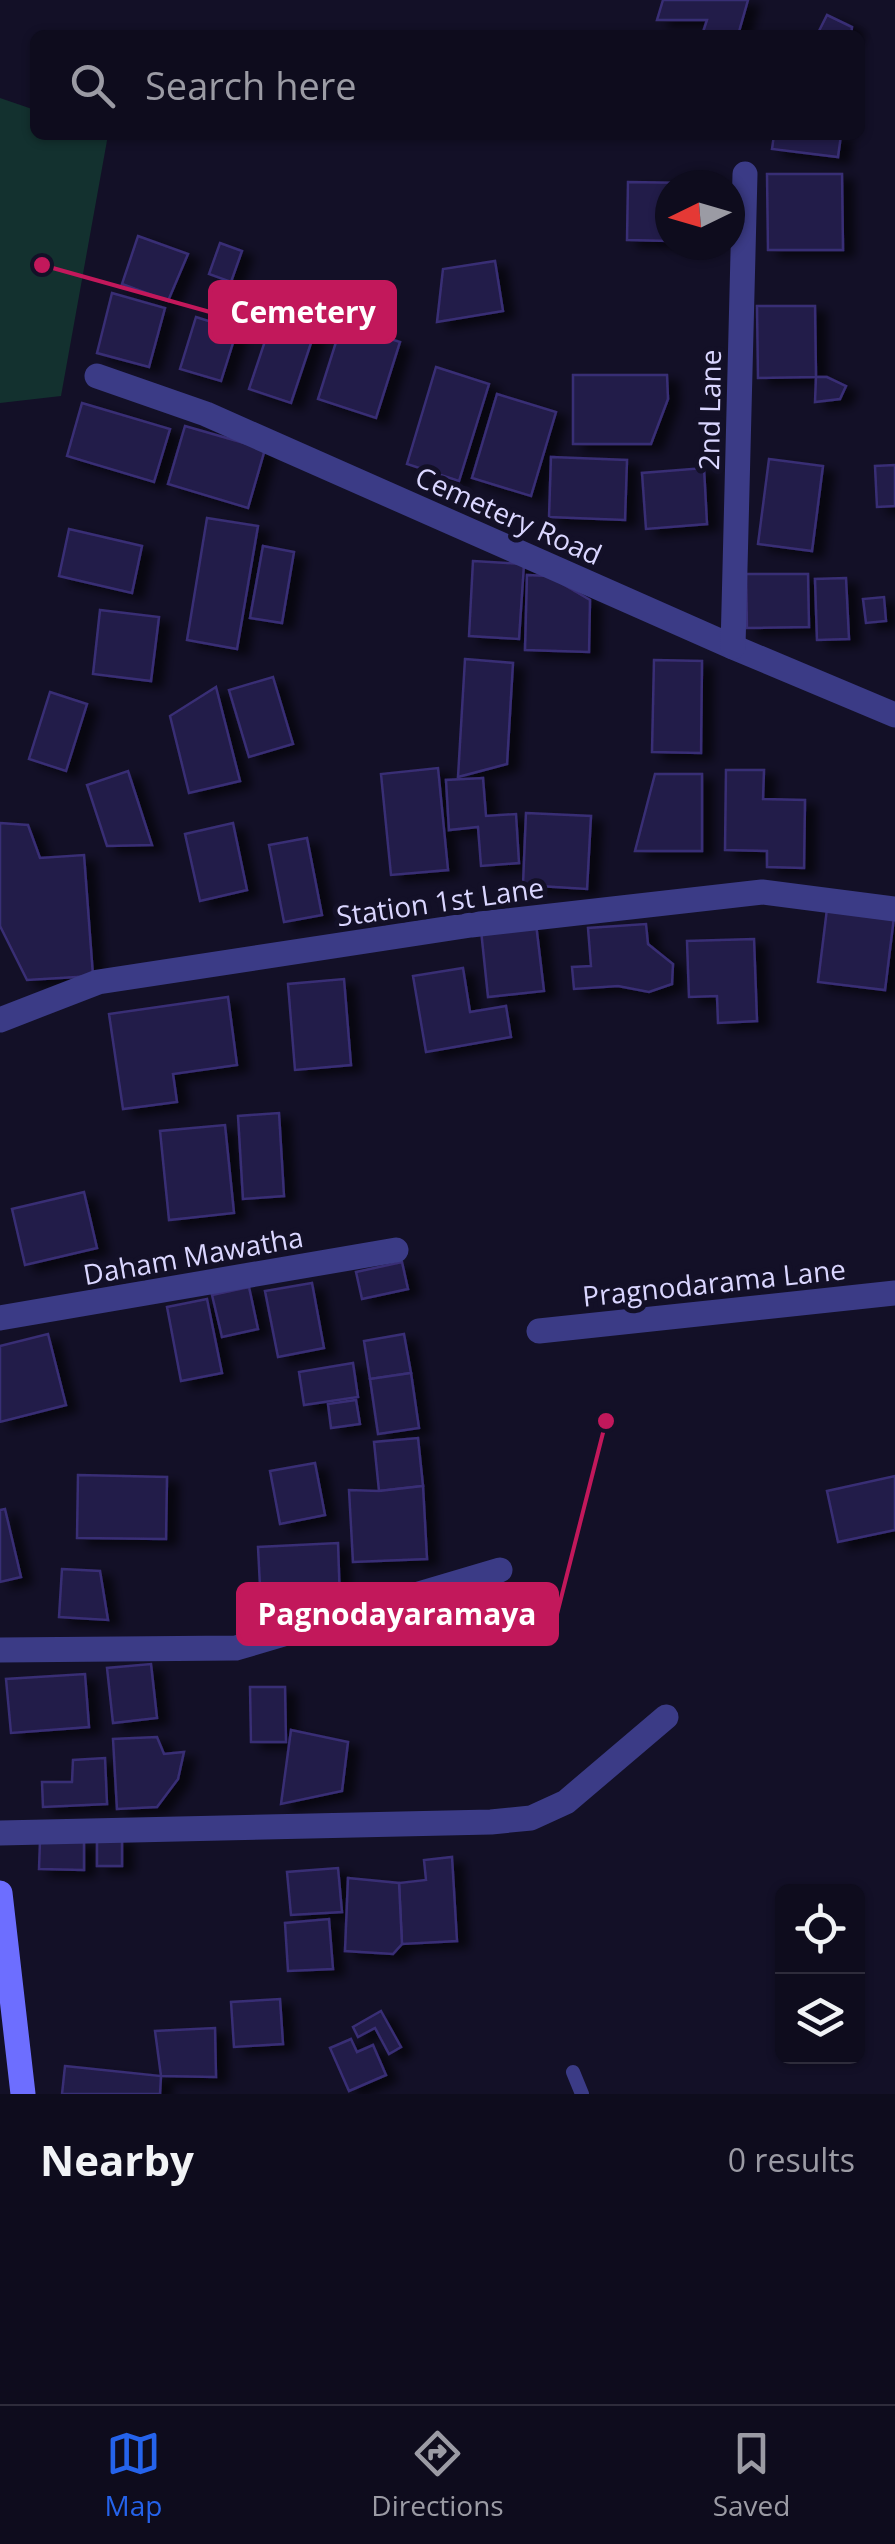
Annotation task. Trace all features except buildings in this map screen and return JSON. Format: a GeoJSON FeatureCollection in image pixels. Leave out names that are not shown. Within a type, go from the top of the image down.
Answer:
{"type":"FeatureCollection","features":[{"type":"Feature","properties":{"kind":"street","name":"2nd Lane"},"geometry":{"type":"LineString","coordinates":[[733,647],[743,260]]}},
{"type":"Feature","properties":{"kind":"street","name":"Cemetery Road"},"geometry":{"type":"LineString","coordinates":[[97,376],[206,414],[733,647],[895,714]]}},
{"type":"Feature","properties":{"kind":"street","name":"Station 1st Lane"},"geometry":{"type":"LineString","coordinates":[[0,1020],[98,982],[471,924],[762,892],[895,909]]}},
{"type":"Feature","properties":{"kind":"street","name":"Daham Mawatha"},"geometry":{"type":"LineString","coordinates":[[0,1318],[396,1250]]}},
{"type":"Feature","properties":{"kind":"street","name":"Pragnodarama Lane"},"geometry":{"type":"LineString","coordinates":[[538,1331],[895,1293]]}},
{"type":"Feature","properties":{"kind":"street"},"geometry":{"type":"LineString","coordinates":[[0,1650],[236,1648],[500,1570]]}},
{"type":"Feature","properties":{"kind":"street"},"geometry":{"type":"LineString","coordinates":[[0,1833],[530,1818],[566,1802],[666,1717]]}},
{"type":"Feature","properties":{"kind":"street"},"geometry":{"type":"LineString","coordinates":[[0,1894],[23,2094]]}},
{"type":"Feature","properties":{"kind":"lane"},"geometry":{"type":"LineString","coordinates":[[573,2072],[582,2094]]}},
{"type":"Feature","properties":{"kind":"green space"},"geometry":{"type":"Polygon","coordinates":[[[0,98],[30,108],[30,140],[107,140],[61,396],[0,403],[0,98]]]}},
{"type":"Feature","properties":{"kind":"place","name":"Cemetery"},"geometry":{"type":"Point","coordinates":[42,265]}},
{"type":"Feature","properties":{"kind":"place","name":"Pagnodayaramaya"},"geometry":{"type":"Point","coordinates":[606,1421]}}]}
